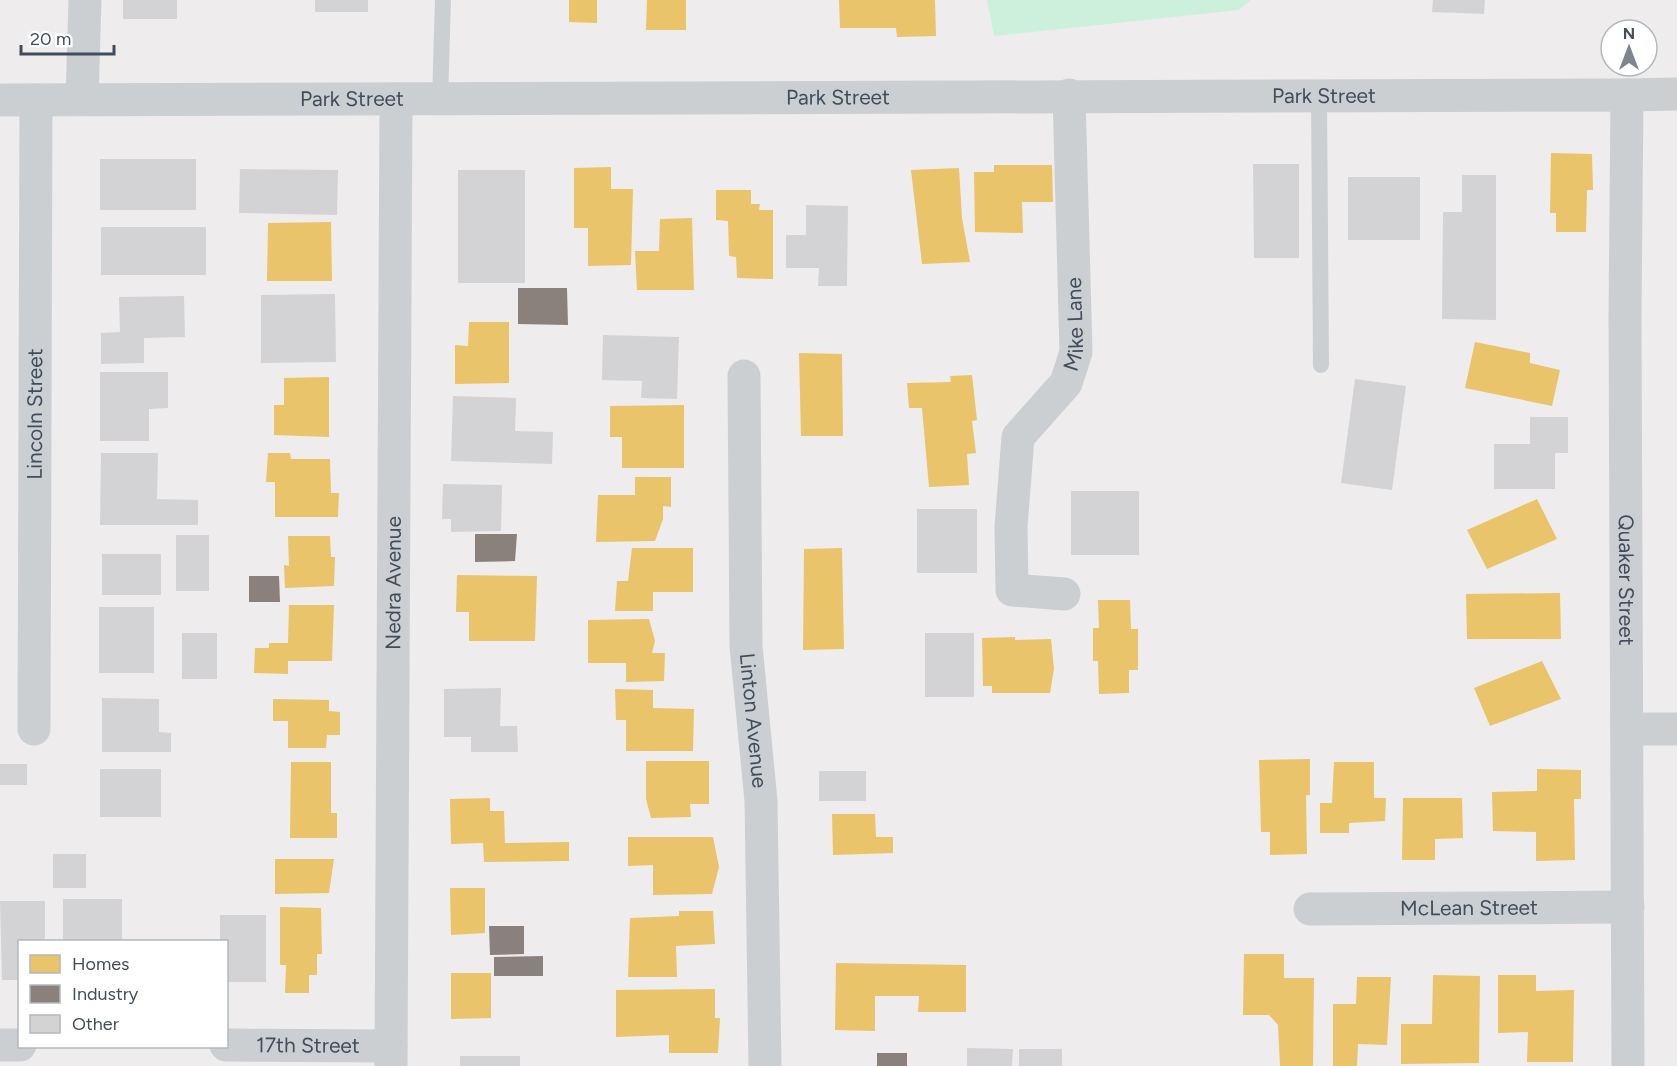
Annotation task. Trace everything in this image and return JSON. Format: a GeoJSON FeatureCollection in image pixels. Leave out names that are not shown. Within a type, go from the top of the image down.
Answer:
{"type":"FeatureCollection","features":[{"type":"Feature","properties":{"kind":"street"},"geometry":{"type":"LineString","coordinates":[[82,99],[85,0]]}},
{"type":"Feature","properties":{"kind":"street","name":"Park Street"},"geometry":{"type":"LineString","coordinates":[[0,99],[1677,94]]}},
{"type":"Feature","properties":{"kind":"street","name":"Mike Lane"},"geometry":{"type":"LineString","coordinates":[[1064,594],[1011,590],[1011,527],[1018,437],[1066,383],[1076,352],[1069,95]]}},
{"type":"Feature","properties":{"kind":"street","name":"Quaker Street"},"geometry":{"type":"LineString","coordinates":[[1627,95],[1625,317],[1628,1066]]}},
{"type":"Feature","properties":{"kind":"street","name":"Nedra Avenue"},"geometry":{"type":"LineString","coordinates":[[391,1056],[396,99]]}},
{"type":"Feature","properties":{"kind":"street","name":"Lincoln Street"},"geometry":{"type":"LineString","coordinates":[[34,729],[36,100]]}},
{"type":"Feature","properties":{"kind":"street","name":"Linton Avenue"},"geometry":{"type":"LineString","coordinates":[[744,376],[746,646],[761,801],[765,1066]]}},
{"type":"Feature","properties":{"kind":"street"},"geometry":{"type":"LineString","coordinates":[[1627,729],[1677,729]]}},
{"type":"Feature","properties":{"kind":"street","name":"McLean Street"},"geometry":{"type":"LineString","coordinates":[[1310,909],[1628,907]]}},
{"type":"Feature","properties":{"kind":"street"},"geometry":{"type":"LineString","coordinates":[[0,1045],[18,1045]]}},
{"type":"Feature","properties":{"kind":"street","name":"17th Street"},"geometry":{"type":"LineString","coordinates":[[228,1045],[391,1056]]}},
{"type":"Feature","properties":{"kind":"lane"},"geometry":{"type":"LineString","coordinates":[[440,99],[443,0]]}},
{"type":"Feature","properties":{"kind":"lane"},"geometry":{"type":"LineString","coordinates":[[1319,94],[1321,365]]}},
{"type":"Feature","properties":{"kind":"green space"},"geometry":{"type":"Polygon","coordinates":[[[987,0],[1251,0],[1239,10],[994,36],[987,0]]]}},
{"type":"Feature","properties":{"kind":"building: Homes"},"geometry":{"type":"Polygon","coordinates":[[[569,0],[597,0],[597,23],[569,22],[569,0]]]}},
{"type":"Feature","properties":{"kind":"building: Homes"},"geometry":{"type":"Polygon","coordinates":[[[647,0],[686,0],[686,30],[646,30],[647,0]]]}},
{"type":"Feature","properties":{"kind":"building: Homes"},"geometry":{"type":"Polygon","coordinates":[[[839,0],[935,0],[936,36],[897,37],[896,28],[840,28],[839,0]]]}},
{"type":"Feature","properties":{"kind":"building: Homes"},"geometry":{"type":"Polygon","coordinates":[[[1551,153],[1592,154],[1593,190],[1587,190],[1586,232],[1556,232],[1556,213],[1550,213],[1551,153]]]}},
{"type":"Feature","properties":{"kind":"building: Homes"},"geometry":{"type":"Polygon","coordinates":[[[994,165],[1052,165],[1053,202],[1022,202],[1023,233],[975,232],[974,172],[994,172],[994,165]]]}},
{"type":"Feature","properties":{"kind":"building: Homes"},"geometry":{"type":"Polygon","coordinates":[[[611,167],[611,189],[633,189],[631,265],[588,266],[588,228],[574,228],[574,168],[611,167]]]}},
{"type":"Feature","properties":{"kind":"building: Homes"},"geometry":{"type":"Polygon","coordinates":[[[959,168],[962,218],[970,262],[922,264],[911,170],[959,168]]]}},
{"type":"Feature","properties":{"kind":"building: Homes"},"geometry":{"type":"Polygon","coordinates":[[[716,190],[751,190],[751,204],[760,204],[759,210],[773,210],[773,279],[737,278],[736,257],[729,256],[728,221],[716,220],[716,190]]]}},
{"type":"Feature","properties":{"kind":"building: Homes"},"geometry":{"type":"Polygon","coordinates":[[[692,218],[694,290],[637,290],[635,251],[659,251],[660,219],[692,218]]]}},
{"type":"Feature","properties":{"kind":"building: Homes"},"geometry":{"type":"Polygon","coordinates":[[[331,222],[332,281],[267,281],[268,223],[331,222]]]}},
{"type":"Feature","properties":{"kind":"building: Homes"},"geometry":{"type":"Polygon","coordinates":[[[469,322],[509,322],[509,383],[455,384],[455,345],[468,346],[469,322]]]}},
{"type":"Feature","properties":{"kind":"building: Homes"},"geometry":{"type":"Polygon","coordinates":[[[1475,342],[1530,353],[1530,363],[1560,370],[1552,406],[1465,388],[1475,342]]]}},
{"type":"Feature","properties":{"kind":"building: Homes"},"geometry":{"type":"Polygon","coordinates":[[[799,353],[842,354],[843,436],[801,436],[799,353]]]}},
{"type":"Feature","properties":{"kind":"building: Homes"},"geometry":{"type":"Polygon","coordinates":[[[972,375],[977,420],[972,421],[976,453],[967,454],[969,485],[929,487],[922,408],[909,408],[907,383],[951,382],[950,376],[972,375]]]}},
{"type":"Feature","properties":{"kind":"building: Homes"},"geometry":{"type":"Polygon","coordinates":[[[329,377],[329,437],[274,435],[274,405],[284,405],[284,378],[329,377]]]}},
{"type":"Feature","properties":{"kind":"building: Homes"},"geometry":{"type":"Polygon","coordinates":[[[684,405],[684,468],[622,468],[622,437],[610,437],[610,406],[684,405]]]}},
{"type":"Feature","properties":{"kind":"building: Homes"},"geometry":{"type":"Polygon","coordinates":[[[268,453],[290,453],[291,459],[330,459],[331,493],[339,493],[338,517],[275,517],[275,482],[266,482],[268,453]]]}},
{"type":"Feature","properties":{"kind":"building: Homes"},"geometry":{"type":"Polygon","coordinates":[[[635,477],[671,477],[671,507],[663,506],[663,519],[655,541],[596,542],[598,495],[635,495],[635,477]]]}},
{"type":"Feature","properties":{"kind":"building: Homes"},"geometry":{"type":"Polygon","coordinates":[[[1537,499],[1557,539],[1487,569],[1467,530],[1537,499]]]}},
{"type":"Feature","properties":{"kind":"building: Homes"},"geometry":{"type":"Polygon","coordinates":[[[288,536],[330,536],[331,557],[335,557],[334,586],[285,588],[284,565],[289,566],[288,536]]]}},
{"type":"Feature","properties":{"kind":"building: Homes"},"geometry":{"type":"Polygon","coordinates":[[[632,548],[693,548],[693,592],[653,592],[653,611],[615,611],[617,581],[628,581],[632,548]]]}},
{"type":"Feature","properties":{"kind":"building: Homes"},"geometry":{"type":"Polygon","coordinates":[[[842,548],[844,649],[803,650],[804,549],[842,548]]]}},
{"type":"Feature","properties":{"kind":"building: Homes"},"geometry":{"type":"Polygon","coordinates":[[[457,575],[537,576],[535,641],[469,641],[469,612],[456,612],[457,575]]]}},
{"type":"Feature","properties":{"kind":"building: Homes"},"geometry":{"type":"Polygon","coordinates":[[[1560,593],[1561,639],[1467,639],[1466,594],[1560,593]]]}},
{"type":"Feature","properties":{"kind":"building: Homes"},"geometry":{"type":"Polygon","coordinates":[[[1098,600],[1130,600],[1131,629],[1138,629],[1138,670],[1129,670],[1129,693],[1099,694],[1098,661],[1093,661],[1093,628],[1099,628],[1098,600]]]}},
{"type":"Feature","properties":{"kind":"building: Homes"},"geometry":{"type":"Polygon","coordinates":[[[289,605],[334,605],[332,661],[288,661],[288,674],[254,673],[255,648],[269,648],[269,643],[288,643],[289,605]]]}},
{"type":"Feature","properties":{"kind":"building: Homes"},"geometry":{"type":"Polygon","coordinates":[[[649,619],[655,641],[652,653],[665,653],[664,681],[626,682],[626,663],[588,663],[588,620],[649,619]]]}},
{"type":"Feature","properties":{"kind":"building: Homes"},"geometry":{"type":"Polygon","coordinates":[[[1015,637],[1015,640],[1051,639],[1054,669],[1050,693],[992,693],[992,686],[983,686],[982,638],[1015,637]]]}},
{"type":"Feature","properties":{"kind":"building: Homes"},"geometry":{"type":"Polygon","coordinates":[[[1542,661],[1561,699],[1490,726],[1474,688],[1542,661]]]}},
{"type":"Feature","properties":{"kind":"building: Homes"},"geometry":{"type":"Polygon","coordinates":[[[615,689],[653,690],[653,708],[694,709],[693,751],[626,751],[626,720],[616,720],[615,689]]]}},
{"type":"Feature","properties":{"kind":"building: Homes"},"geometry":{"type":"Polygon","coordinates":[[[273,699],[329,700],[329,711],[340,712],[340,735],[327,735],[326,748],[288,748],[288,721],[273,721],[273,699]]]}},
{"type":"Feature","properties":{"kind":"building: Homes"},"geometry":{"type":"Polygon","coordinates":[[[1310,759],[1310,795],[1306,795],[1307,854],[1270,855],[1270,832],[1261,832],[1259,760],[1310,759]]]}},
{"type":"Feature","properties":{"kind":"building: Homes"},"geometry":{"type":"Polygon","coordinates":[[[646,761],[709,761],[709,804],[690,804],[691,817],[651,818],[646,799],[646,761]]]}},
{"type":"Feature","properties":{"kind":"building: Homes"},"geometry":{"type":"Polygon","coordinates":[[[291,762],[331,762],[331,813],[337,813],[337,838],[290,838],[291,762]]]}},
{"type":"Feature","properties":{"kind":"building: Homes"},"geometry":{"type":"Polygon","coordinates":[[[1334,762],[1374,762],[1374,798],[1386,798],[1385,821],[1349,823],[1349,833],[1320,833],[1320,803],[1332,803],[1334,762]]]}},
{"type":"Feature","properties":{"kind":"building: Homes"},"geometry":{"type":"Polygon","coordinates":[[[1537,769],[1581,770],[1581,799],[1574,799],[1575,860],[1536,861],[1536,832],[1493,831],[1492,792],[1537,791],[1537,769]]]}},
{"type":"Feature","properties":{"kind":"building: Homes"},"geometry":{"type":"Polygon","coordinates":[[[490,798],[490,811],[504,811],[505,843],[569,842],[569,861],[484,862],[483,843],[451,844],[450,799],[490,798]]]}},
{"type":"Feature","properties":{"kind":"building: Homes"},"geometry":{"type":"Polygon","coordinates":[[[1403,798],[1462,798],[1463,838],[1435,839],[1435,860],[1402,860],[1403,798]]]}},
{"type":"Feature","properties":{"kind":"building: Homes"},"geometry":{"type":"Polygon","coordinates":[[[832,814],[875,814],[876,837],[893,837],[893,853],[833,855],[832,814]]]}},
{"type":"Feature","properties":{"kind":"building: Homes"},"geometry":{"type":"Polygon","coordinates":[[[628,837],[713,837],[719,867],[712,894],[653,895],[653,865],[628,866],[628,837]]]}},
{"type":"Feature","properties":{"kind":"building: Homes"},"geometry":{"type":"Polygon","coordinates":[[[275,859],[334,859],[329,893],[275,894],[275,859]]]}},
{"type":"Feature","properties":{"kind":"building: Homes"},"geometry":{"type":"Polygon","coordinates":[[[450,888],[485,888],[485,933],[451,935],[450,888]]]}},
{"type":"Feature","properties":{"kind":"building: Homes"},"geometry":{"type":"Polygon","coordinates":[[[280,907],[321,908],[322,954],[317,954],[317,975],[309,975],[309,993],[285,993],[286,965],[280,965],[280,907]]]}},
{"type":"Feature","properties":{"kind":"building: Homes"},"geometry":{"type":"Polygon","coordinates":[[[679,911],[713,911],[715,944],[676,946],[677,977],[628,977],[630,918],[679,916],[679,911]]]}},
{"type":"Feature","properties":{"kind":"building: Homes"},"geometry":{"type":"Polygon","coordinates":[[[1244,954],[1284,954],[1284,978],[1314,978],[1313,1066],[1280,1066],[1278,1025],[1269,1015],[1243,1015],[1244,954]]]}},
{"type":"Feature","properties":{"kind":"building: Homes"},"geometry":{"type":"Polygon","coordinates":[[[836,963],[966,965],[966,1012],[918,1012],[919,996],[875,996],[875,1031],[835,1030],[836,963]]]}},
{"type":"Feature","properties":{"kind":"building: Homes"},"geometry":{"type":"Polygon","coordinates":[[[451,973],[491,973],[491,1018],[451,1019],[451,973]]]}},
{"type":"Feature","properties":{"kind":"building: Homes"},"geometry":{"type":"Polygon","coordinates":[[[1433,975],[1480,976],[1479,1063],[1401,1064],[1401,1024],[1432,1024],[1433,975]]]}},
{"type":"Feature","properties":{"kind":"building: Homes"},"geometry":{"type":"Polygon","coordinates":[[[1498,975],[1536,975],[1536,991],[1574,990],[1573,1062],[1527,1062],[1528,1032],[1498,1033],[1498,975]]]}},
{"type":"Feature","properties":{"kind":"building: Homes"},"geometry":{"type":"Polygon","coordinates":[[[1357,977],[1391,977],[1387,1045],[1358,1044],[1357,1066],[1333,1066],[1333,1004],[1356,1004],[1357,977]]]}},
{"type":"Feature","properties":{"kind":"building: Homes"},"geometry":{"type":"Polygon","coordinates":[[[715,989],[715,1018],[720,1018],[718,1053],[669,1053],[669,1035],[616,1037],[616,990],[715,989]]]}},
{"type":"Feature","properties":{"kind":"building: Industry"},"geometry":{"type":"Polygon","coordinates":[[[518,288],[567,288],[568,325],[518,324],[518,288]]]}},
{"type":"Feature","properties":{"kind":"building: Industry"},"geometry":{"type":"Polygon","coordinates":[[[475,534],[517,534],[515,561],[475,562],[475,534]]]}},
{"type":"Feature","properties":{"kind":"building: Industry"},"geometry":{"type":"Polygon","coordinates":[[[249,576],[279,576],[280,602],[249,602],[249,576]]]}},
{"type":"Feature","properties":{"kind":"building: Industry"},"geometry":{"type":"Polygon","coordinates":[[[489,926],[524,926],[524,954],[490,955],[489,926]]]}},
{"type":"Feature","properties":{"kind":"building: Industry"},"geometry":{"type":"Polygon","coordinates":[[[543,956],[543,976],[494,976],[494,957],[543,956]]]}},
{"type":"Feature","properties":{"kind":"building: Industry"},"geometry":{"type":"Polygon","coordinates":[[[877,1053],[907,1053],[907,1066],[877,1066],[877,1053]]]}},
{"type":"Feature","properties":{"kind":"building: Other"},"geometry":{"type":"Polygon","coordinates":[[[123,0],[177,0],[177,19],[123,19],[123,0]]]}},
{"type":"Feature","properties":{"kind":"building: Other"},"geometry":{"type":"Polygon","coordinates":[[[315,0],[368,0],[368,12],[315,12],[315,0]]]}},
{"type":"Feature","properties":{"kind":"building: Other"},"geometry":{"type":"Polygon","coordinates":[[[1433,0],[1485,0],[1484,14],[1432,12],[1433,0]]]}},
{"type":"Feature","properties":{"kind":"building: Other"},"geometry":{"type":"Polygon","coordinates":[[[100,159],[196,159],[196,210],[100,210],[100,159]]]}},
{"type":"Feature","properties":{"kind":"building: Other"},"geometry":{"type":"Polygon","coordinates":[[[1253,164],[1299,164],[1299,258],[1254,258],[1253,164]]]}},
{"type":"Feature","properties":{"kind":"building: Other"},"geometry":{"type":"Polygon","coordinates":[[[240,169],[338,170],[337,215],[239,213],[240,169]]]}},
{"type":"Feature","properties":{"kind":"building: Other"},"geometry":{"type":"Polygon","coordinates":[[[458,170],[525,170],[525,283],[458,283],[458,170]]]}},
{"type":"Feature","properties":{"kind":"building: Other"},"geometry":{"type":"Polygon","coordinates":[[[1462,175],[1496,175],[1496,320],[1442,319],[1443,212],[1462,212],[1462,175]]]}},
{"type":"Feature","properties":{"kind":"building: Other"},"geometry":{"type":"Polygon","coordinates":[[[1348,177],[1420,177],[1420,240],[1348,240],[1348,177]]]}},
{"type":"Feature","properties":{"kind":"building: Other"},"geometry":{"type":"Polygon","coordinates":[[[806,205],[848,206],[847,286],[818,286],[819,268],[786,268],[786,235],[806,235],[806,205]]]}},
{"type":"Feature","properties":{"kind":"building: Other"},"geometry":{"type":"Polygon","coordinates":[[[101,227],[206,227],[206,275],[101,275],[101,227]]]}},
{"type":"Feature","properties":{"kind":"building: Other"},"geometry":{"type":"Polygon","coordinates":[[[335,294],[336,362],[261,363],[261,295],[335,294]]]}},
{"type":"Feature","properties":{"kind":"building: Other"},"geometry":{"type":"Polygon","coordinates":[[[184,296],[185,337],[144,338],[144,363],[101,364],[101,333],[120,332],[119,297],[184,296]]]}},
{"type":"Feature","properties":{"kind":"building: Other"},"geometry":{"type":"Polygon","coordinates":[[[603,335],[679,337],[677,399],[641,398],[642,381],[602,380],[603,335]]]}},
{"type":"Feature","properties":{"kind":"building: Other"},"geometry":{"type":"Polygon","coordinates":[[[100,372],[168,372],[168,408],[149,409],[149,441],[100,441],[100,372]]]}},
{"type":"Feature","properties":{"kind":"building: Other"},"geometry":{"type":"Polygon","coordinates":[[[1355,379],[1406,386],[1392,490],[1341,483],[1355,379]]]}},
{"type":"Feature","properties":{"kind":"building: Other"},"geometry":{"type":"Polygon","coordinates":[[[453,396],[516,398],[515,431],[553,432],[552,464],[451,461],[453,396]]]}},
{"type":"Feature","properties":{"kind":"building: Other"},"geometry":{"type":"Polygon","coordinates":[[[1530,417],[1568,417],[1568,453],[1555,453],[1555,489],[1494,489],[1494,444],[1530,444],[1530,417]]]}},
{"type":"Feature","properties":{"kind":"building: Other"},"geometry":{"type":"Polygon","coordinates":[[[101,453],[158,453],[157,499],[198,500],[198,525],[100,525],[101,453]]]}},
{"type":"Feature","properties":{"kind":"building: Other"},"geometry":{"type":"Polygon","coordinates":[[[443,484],[502,485],[501,531],[451,532],[451,519],[442,519],[443,484]]]}},
{"type":"Feature","properties":{"kind":"building: Other"},"geometry":{"type":"Polygon","coordinates":[[[1071,491],[1139,491],[1139,555],[1071,555],[1071,491]]]}},
{"type":"Feature","properties":{"kind":"building: Other"},"geometry":{"type":"Polygon","coordinates":[[[917,509],[977,509],[977,573],[917,573],[917,509]]]}},
{"type":"Feature","properties":{"kind":"building: Other"},"geometry":{"type":"Polygon","coordinates":[[[176,535],[209,535],[209,591],[176,591],[176,535]]]}},
{"type":"Feature","properties":{"kind":"building: Other"},"geometry":{"type":"Polygon","coordinates":[[[102,554],[161,554],[161,595],[102,595],[102,554]]]}},
{"type":"Feature","properties":{"kind":"building: Other"},"geometry":{"type":"Polygon","coordinates":[[[99,607],[154,607],[154,673],[99,673],[99,607]]]}},
{"type":"Feature","properties":{"kind":"building: Other"},"geometry":{"type":"Polygon","coordinates":[[[182,633],[217,633],[217,679],[182,679],[182,633]]]}},
{"type":"Feature","properties":{"kind":"building: Other"},"geometry":{"type":"Polygon","coordinates":[[[925,633],[974,633],[974,697],[925,697],[925,633]]]}},
{"type":"Feature","properties":{"kind":"building: Other"},"geometry":{"type":"Polygon","coordinates":[[[501,688],[500,726],[517,726],[518,752],[471,752],[471,737],[444,737],[444,689],[501,688]]]}},
{"type":"Feature","properties":{"kind":"building: Other"},"geometry":{"type":"Polygon","coordinates":[[[102,698],[159,699],[159,732],[171,733],[171,752],[102,752],[102,698]]]}},
{"type":"Feature","properties":{"kind":"building: Other"},"geometry":{"type":"Polygon","coordinates":[[[0,764],[27,764],[27,785],[0,785],[0,764]]]}},
{"type":"Feature","properties":{"kind":"building: Other"},"geometry":{"type":"Polygon","coordinates":[[[100,769],[161,769],[161,817],[100,817],[100,769]]]}},
{"type":"Feature","properties":{"kind":"building: Other"},"geometry":{"type":"Polygon","coordinates":[[[819,771],[866,771],[866,801],[819,801],[819,771]]]}},
{"type":"Feature","properties":{"kind":"building: Other"},"geometry":{"type":"Polygon","coordinates":[[[53,854],[86,854],[86,888],[53,888],[53,854]]]}},
{"type":"Feature","properties":{"kind":"building: Other"},"geometry":{"type":"Polygon","coordinates":[[[63,899],[122,899],[122,940],[63,940],[63,899]]]}},
{"type":"Feature","properties":{"kind":"building: Other"},"geometry":{"type":"Polygon","coordinates":[[[0,901],[45,901],[45,940],[18,940],[18,980],[2,980],[0,901]]]}},
{"type":"Feature","properties":{"kind":"building: Other"},"geometry":{"type":"Polygon","coordinates":[[[220,915],[266,915],[266,982],[228,982],[228,940],[220,940],[220,915]]]}},
{"type":"Feature","properties":{"kind":"building: Other"},"geometry":{"type":"Polygon","coordinates":[[[967,1048],[1013,1049],[1012,1066],[967,1066],[967,1048]]]}},
{"type":"Feature","properties":{"kind":"building: Other"},"geometry":{"type":"Polygon","coordinates":[[[1019,1049],[1062,1049],[1062,1066],[1019,1066],[1019,1049]]]}},
{"type":"Feature","properties":{"kind":"building: Other"},"geometry":{"type":"Polygon","coordinates":[[[460,1056],[520,1056],[520,1066],[460,1066],[460,1056]]]}}]}
